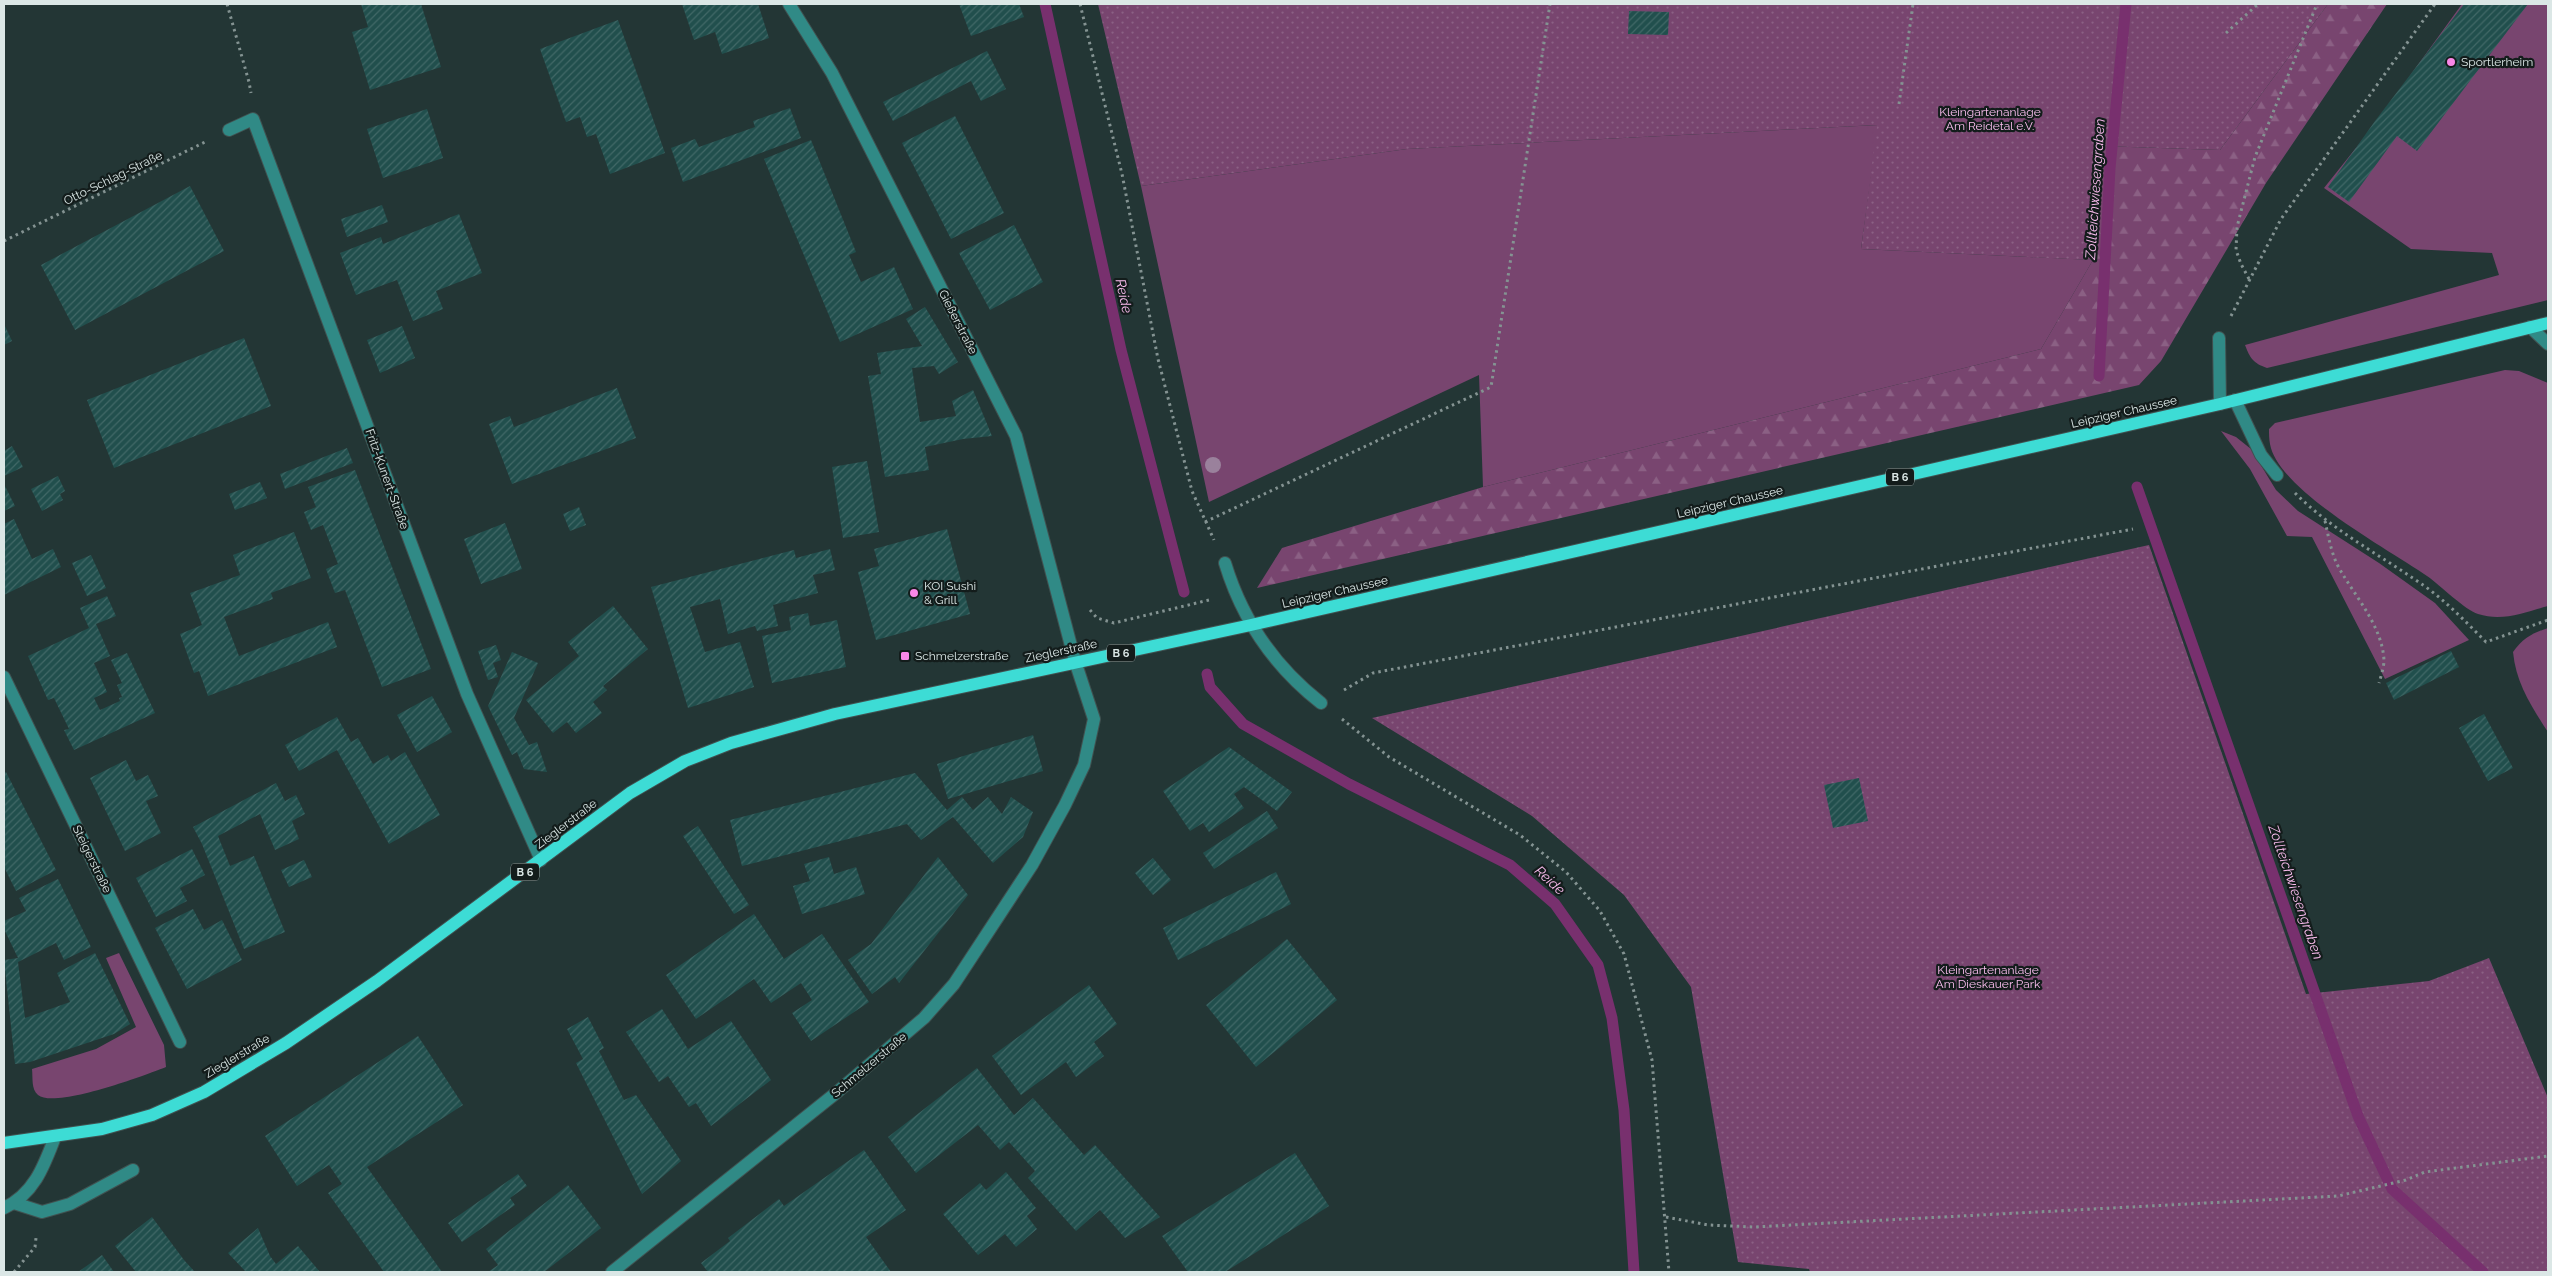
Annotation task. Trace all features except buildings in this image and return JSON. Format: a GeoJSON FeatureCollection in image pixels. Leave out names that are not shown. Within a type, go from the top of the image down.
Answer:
{"type":"FeatureCollection","features":[{"type":"Feature","properties":{"kind":"main road","name":"Leipziger Chaussee"},"geometry":{"type":"LineString","coordinates":[[1166,644],[2220,404],[2548,323]]}},
{"type":"Feature","properties":{"kind":"main road","name":"Zieglerstraße"},"geometry":{"type":"LineString","coordinates":[[4,1143],[102,1129],[152,1115],[204,1092],[286,1043],[377,981],[630,793],[685,761],[731,743],[835,714],[1075,661],[1166,644]]}},
{"type":"Feature","properties":{"kind":"street","name":"Gießerstraße"},"geometry":{"type":"LineString","coordinates":[[789,4],[832,73],[1016,436],[1075,661]]}},
{"type":"Feature","properties":{"kind":"street"},"geometry":{"type":"LineString","coordinates":[[229,130],[253,119]]}},
{"type":"Feature","properties":{"kind":"street","name":"Fritz-Kunert-Straße"},"geometry":{"type":"LineString","coordinates":[[253,119],[467,694],[541,860]]}},
{"type":"Feature","properties":{"kind":"street"},"geometry":{"type":"LineString","coordinates":[[2530,328],[2548,344]]}},
{"type":"Feature","properties":{"kind":"street"},"geometry":{"type":"LineString","coordinates":[[2219,338],[2220,404]]}},
{"type":"Feature","properties":{"kind":"street"},"geometry":{"type":"LineString","coordinates":[[2235,400],[2261,455],[2277,475]]}},
{"type":"Feature","properties":{"kind":"street"},"geometry":{"type":"LineString","coordinates":[[1225,563],[1234,594],[1251,625],[1300,687],[1321,703]]}},
{"type":"Feature","properties":{"kind":"street","name":"Schmelzerstraße"},"geometry":{"type":"LineString","coordinates":[[612,1272],[836,1093],[924,1018],[954,984],[1032,865],[1066,805],[1084,765],[1094,719],[1075,661]]}},
{"type":"Feature","properties":{"kind":"street","name":"Steigerstraße"},"geometry":{"type":"LineString","coordinates":[[4,677],[180,1042]]}},
{"type":"Feature","properties":{"kind":"street"},"geometry":{"type":"LineString","coordinates":[[9,1205],[40,1176],[56,1137]]}},
{"type":"Feature","properties":{"kind":"street"},"geometry":{"type":"LineString","coordinates":[[9,1205],[42,1212],[70,1204],[133,1170]]}},
{"type":"Feature","properties":{"kind":"path"},"geometry":{"type":"LineString","coordinates":[[227,4],[250,82],[253,119]]}},
{"type":"Feature","properties":{"kind":"path"},"geometry":{"type":"LineString","coordinates":[[1080,4],[1122,174],[1158,359],[1192,491],[1225,563]]}},
{"type":"Feature","properties":{"kind":"path"},"geometry":{"type":"LineString","coordinates":[[1205,522],[1491,387],[1550,4]]}},
{"type":"Feature","properties":{"kind":"path"},"geometry":{"type":"LineString","coordinates":[[1898,104],[1913,4]]}},
{"type":"Feature","properties":{"kind":"path"},"geometry":{"type":"LineString","coordinates":[[2226,33],[2258,4]]}},
{"type":"Feature","properties":{"kind":"path"},"geometry":{"type":"LineString","coordinates":[[2250,279],[2241,264],[2236,250],[2237,227],[2255,157],[2317,4]]}},
{"type":"Feature","properties":{"kind":"path"},"geometry":{"type":"LineString","coordinates":[[2219,338],[2281,219],[2435,4]]}},
{"type":"Feature","properties":{"kind":"path","name":"Otto-Schlag-Straße"},"geometry":{"type":"LineString","coordinates":[[4,241],[229,130]]}},
{"type":"Feature","properties":{"kind":"path"},"geometry":{"type":"LineString","coordinates":[[2277,475],[2325,521],[2426,587],[2458,613],[2486,642],[2548,620]]}},
{"type":"Feature","properties":{"kind":"path"},"geometry":{"type":"LineString","coordinates":[[2325,521],[2329,544],[2341,572],[2358,595],[2377,632],[2384,660],[2379,683]]}},
{"type":"Feature","properties":{"kind":"path"},"geometry":{"type":"LineString","coordinates":[[1670,1272],[1652,1060],[1624,954],[1600,911],[1566,872],[1520,835],[1390,757],[1321,703],[1373,673],[2133,529]]}},
{"type":"Feature","properties":{"kind":"path"},"geometry":{"type":"LineString","coordinates":[[1087,603],[1097,618],[1114,623],[1234,594]]}},
{"type":"Feature","properties":{"kind":"path"},"geometry":{"type":"LineString","coordinates":[[1666,1217],[1708,1225],[1754,1227],[2338,1196],[2406,1180],[2425,1172],[2548,1156]]}},
{"type":"Feature","properties":{"kind":"path"},"geometry":{"type":"LineString","coordinates":[[14,1272],[35,1247],[42,1212]]}},
{"type":"Feature","properties":{"kind":"green space","name":"Kleingartenanlage Am Reidetal e.V."},"geometry":{"type":"Polygon","coordinates":[[[1098,4],[2328,4],[2220,150],[2101,146],[2092,260],[1861,249],[1877,125],[1407,149],[1141,186],[1098,4]]]}},
{"type":"Feature","properties":{"kind":"green space"},"geometry":{"type":"Polygon","coordinates":[[[2328,4],[2387,4],[2266,183],[2161,361],[2139,385],[1257,588],[1282,548],[1483,487],[2041,349],[2093,260],[2100,146],[2220,150],[2328,4]]]}},
{"type":"Feature","properties":{"kind":"green space"},"geometry":{"type":"Polygon","coordinates":[[[2462,4],[2548,4],[2548,300],[2267,368],[2258,364],[2250,357],[2245,345],[2499,275],[2492,253],[2411,249],[2324,188],[2375,124],[2462,4]]]}},
{"type":"Feature","properties":{"kind":"green space"},"geometry":{"type":"Polygon","coordinates":[[[1878,125],[1861,249],[2093,260],[2041,349],[1483,487],[1479,375],[1209,502],[1141,186],[1407,149],[1878,125]]]}},
{"type":"Feature","properties":{"kind":"green space"},"geometry":{"type":"Polygon","coordinates":[[[2505,370],[2519,371],[2548,383],[2548,606],[2505,617],[2496,617],[2478,614],[2466,608],[2427,576],[2362,534],[2313,499],[2292,480],[2277,462],[2270,444],[2269,429],[2275,423],[2505,370]]]}},
{"type":"Feature","properties":{"kind":"green space"},"geometry":{"type":"Polygon","coordinates":[[[2221,431],[2236,437],[2251,449],[2276,490],[2298,511],[2379,563],[2435,603],[2469,640],[2385,679],[2312,537],[2287,536],[2250,469],[2221,431]]]}},
{"type":"Feature","properties":{"kind":"green space","name":"Kleingartenanlage Am Dieskauer Park"},"geometry":{"type":"Polygon","coordinates":[[[2149,545],[2306,994],[2429,981],[2489,958],[2548,1098],[2548,1272],[1810,1272],[1809,1269],[1738,1262],[1691,987],[1624,895],[1532,816],[1372,718],[2149,545]]]}},
{"type":"Feature","properties":{"kind":"green space"},"geometry":{"type":"Polygon","coordinates":[[[2548,628],[2548,732],[2521,684],[2513,652],[2529,637],[2548,628]]]}},
{"type":"Feature","properties":{"kind":"green space"},"geometry":{"type":"Polygon","coordinates":[[[119,953],[164,1045],[166,1067],[121,1083],[81,1094],[62,1098],[48,1098],[38,1095],[33,1087],[32,1069],[96,1049],[136,1027],[106,958],[119,953]]]}},
{"type":"Feature","properties":{"kind":"waterway","name":"Reide"},"geometry":{"type":"LineString","coordinates":[[1045,4],[1121,350],[1184,592]]}},
{"type":"Feature","properties":{"kind":"waterway","name":"Zollteichwiesengraben"},"geometry":{"type":"LineString","coordinates":[[2099,376],[2110,168],[2126,4]]}},
{"type":"Feature","properties":{"kind":"waterway","name":"Zollteichwiesengraben"},"geometry":{"type":"LineString","coordinates":[[2137,487],[2358,1116],[2392,1189],[2483,1272]]}},
{"type":"Feature","properties":{"kind":"waterway","name":"Reide"},"geometry":{"type":"LineString","coordinates":[[1207,674],[1210,687],[1243,724],[1349,784],[1510,865],[1555,904],[1598,965],[1612,1018],[1624,1110],[1634,1272]]}},
{"type":"Feature","properties":{"kind":"place","name":"Sportlerheim"},"geometry":{"type":"Point","coordinates":[2451,62]}},
{"type":"Feature","properties":{"kind":"place","name":"KOI Sushi & Grill"},"geometry":{"type":"Point","coordinates":[914,593]}},
{"type":"Feature","properties":{"kind":"place","name":"Schmelzerstraße"},"geometry":{"type":"Point","coordinates":[905,656]}}]}
